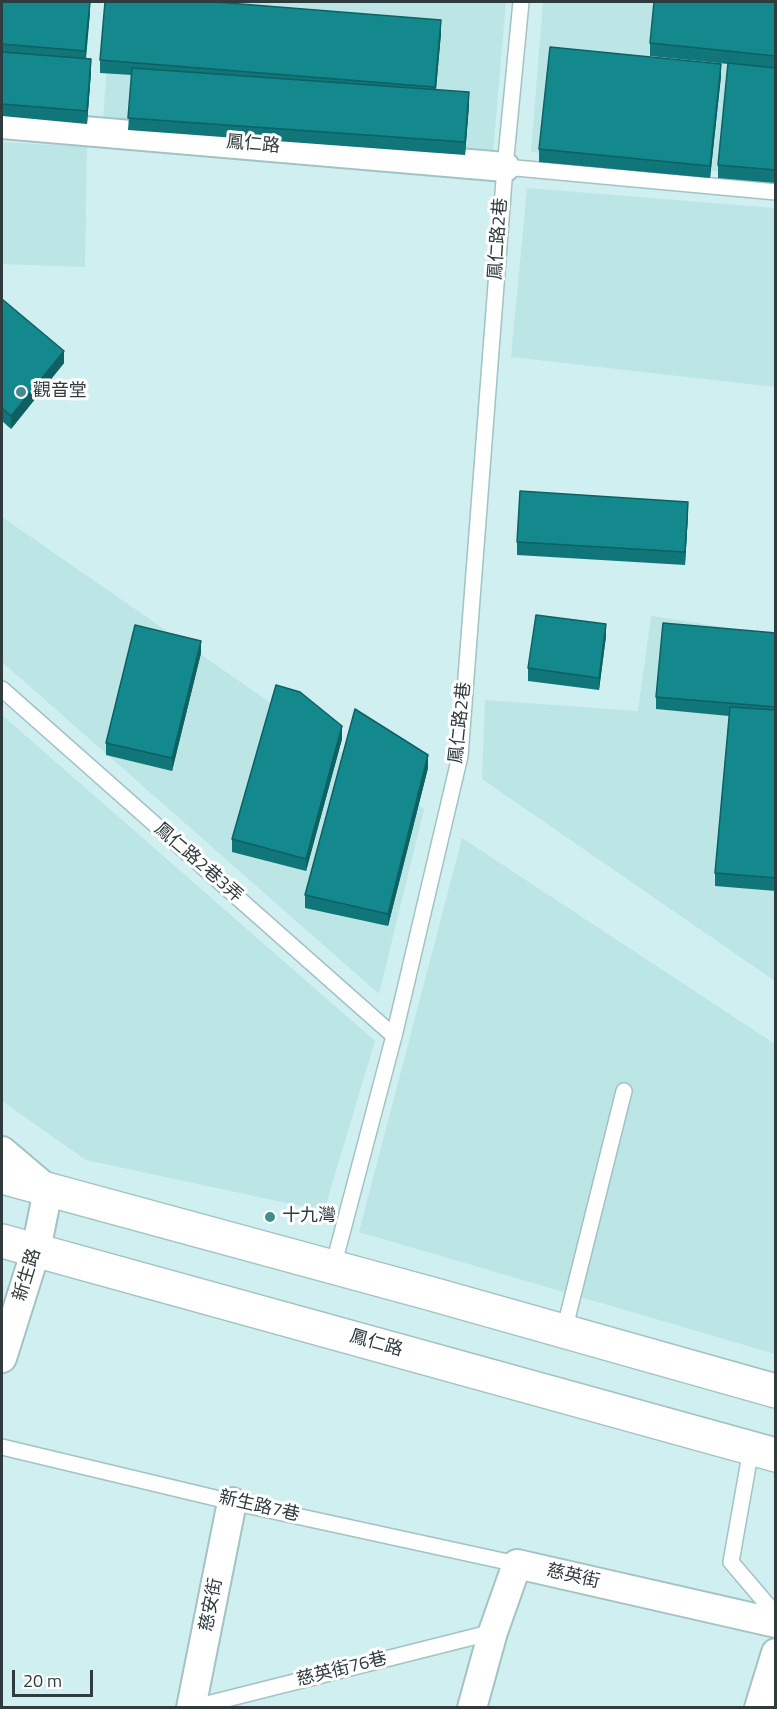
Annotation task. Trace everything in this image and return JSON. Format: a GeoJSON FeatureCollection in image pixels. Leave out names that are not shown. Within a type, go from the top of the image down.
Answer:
{"type":"FeatureCollection","features":[{"type":"Feature","properties":{"kind":"main road"},"geometry":{"type":"LineString","coordinates":[[2,1177],[776,1391]]}},
{"type":"Feature","properties":{"kind":"main road","name":"鳳仁路"},"geometry":{"type":"LineString","coordinates":[[2,1241],[763,1452]]}},
{"type":"Feature","properties":{"kind":"street","name":"鳳仁路"},"geometry":{"type":"LineString","coordinates":[[2,124],[505,167]]}},
{"type":"Feature","properties":{"kind":"street"},"geometry":{"type":"LineString","coordinates":[[2,1151],[48,1190]]}},
{"type":"Feature","properties":{"kind":"street","name":"新生路"},"geometry":{"type":"LineString","coordinates":[[2,1358],[36,1250],[48,1190]]}},
{"type":"Feature","properties":{"kind":"street","name":"慈安街"},"geometry":{"type":"LineString","coordinates":[[191,1707],[232,1502]]}},
{"type":"Feature","properties":{"kind":"street"},"geometry":{"type":"LineString","coordinates":[[472,1707],[493,1632],[517,1564]]}},
{"type":"Feature","properties":{"kind":"street","name":"慈英街"},"geometry":{"type":"LineString","coordinates":[[517,1564],[776,1623]]}},
{"type":"Feature","properties":{"kind":"street"},"geometry":{"type":"LineString","coordinates":[[759,1707],[776,1653]]}},
{"type":"Feature","properties":{"kind":"lane","name":"鳳仁路2巷"},"geometry":{"type":"LineString","coordinates":[[333,1267],[394,1036],[460,756],[505,167],[521,2]]}},
{"type":"Feature","properties":{"kind":"lane"},"geometry":{"type":"LineString","coordinates":[[505,167],[776,192]]}},
{"type":"Feature","properties":{"kind":"lane","name":"鳳仁路2巷3弄"},"geometry":{"type":"LineString","coordinates":[[2,690],[394,1036]]}},
{"type":"Feature","properties":{"kind":"lane"},"geometry":{"type":"LineString","coordinates":[[564,1331],[624,1091]]}},
{"type":"Feature","properties":{"kind":"lane","name":"新生路7巷"},"geometry":{"type":"LineString","coordinates":[[2,1447],[232,1502],[517,1564]]}},
{"type":"Feature","properties":{"kind":"lane"},"geometry":{"type":"LineString","coordinates":[[763,1452],[731,1562],[776,1615]]}},
{"type":"Feature","properties":{"kind":"lane","name":"慈英街76巷"},"geometry":{"type":"LineString","coordinates":[[191,1707],[493,1632]]}},
{"type":"Feature","properties":{"kind":"shaded area"},"geometry":{"type":"Polygon","coordinates":[[[112,2],[506,2],[493,152],[103,119],[112,2]]]}},
{"type":"Feature","properties":{"kind":"shaded area"},"geometry":{"type":"Polygon","coordinates":[[[543,2],[775,2],[775,177],[531,152],[543,2]]]}},
{"type":"Feature","properties":{"kind":"shaded area"},"geometry":{"type":"Polygon","coordinates":[[[2,142],[87,147],[85,267],[2,264],[2,142]]]}},
{"type":"Feature","properties":{"kind":"shaded area"},"geometry":{"type":"Polygon","coordinates":[[[527,188],[775,208],[775,387],[511,357],[527,188]]]}},
{"type":"Feature","properties":{"kind":"shaded area"},"geometry":{"type":"Polygon","coordinates":[[[2,517],[424,809],[379,994],[2,662],[2,517]]]}},
{"type":"Feature","properties":{"kind":"shaded area"},"geometry":{"type":"Polygon","coordinates":[[[651,616],[775,635],[775,981],[482,779],[485,700],[638,711],[651,616]]]}},
{"type":"Feature","properties":{"kind":"shaded area"},"geometry":{"type":"Polygon","coordinates":[[[2,715],[375,1041],[324,1211],[86,1160],[2,1101],[2,715]]]}},
{"type":"Feature","properties":{"kind":"shaded area"},"geometry":{"type":"Polygon","coordinates":[[[462,838],[775,1044],[775,1354],[359,1232],[462,838]]]}},
{"type":"Feature","properties":{"kind":"building"},"geometry":{"type":"Polygon","coordinates":[[[2,2],[90,2],[85,51],[2,44],[2,2]]]}},
{"type":"Feature","properties":{"kind":"building"},"geometry":{"type":"Polygon","coordinates":[[[105,2],[216,2],[441,20],[435,87],[100,60],[105,2]]]}},
{"type":"Feature","properties":{"kind":"building"},"geometry":{"type":"Polygon","coordinates":[[[654,2],[776,2],[776,56],[650,43],[654,2]]]}},
{"type":"Feature","properties":{"kind":"building"},"geometry":{"type":"Polygon","coordinates":[[[550,47],[721,64],[710,166],[539,149],[550,47]]]}},
{"type":"Feature","properties":{"kind":"building"},"geometry":{"type":"Polygon","coordinates":[[[2,52],[91,59],[87,111],[2,104],[2,52]]]}},
{"type":"Feature","properties":{"kind":"building"},"geometry":{"type":"Polygon","coordinates":[[[728,63],[776,68],[776,170],[718,165],[728,63]]]}},
{"type":"Feature","properties":{"kind":"building"},"geometry":{"type":"Polygon","coordinates":[[[132,68],[469,92],[465,142],[128,118],[132,68]]]}},
{"type":"Feature","properties":{"kind":"building","name":"觀音堂"},"geometry":{"type":"Polygon","coordinates":[[[2,299],[64,351],[11,416],[2,408],[2,299]]]}},
{"type":"Feature","properties":{"kind":"building"},"geometry":{"type":"Polygon","coordinates":[[[520,491],[688,502],[685,552],[517,542],[520,491]]]}},
{"type":"Feature","properties":{"kind":"building"},"geometry":{"type":"Polygon","coordinates":[[[536,615],[606,624],[599,678],[528,668],[536,615]]]}},
{"type":"Feature","properties":{"kind":"building"},"geometry":{"type":"Polygon","coordinates":[[[663,623],[776,633],[776,707],[656,697],[663,623]]]}},
{"type":"Feature","properties":{"kind":"building"},"geometry":{"type":"Polygon","coordinates":[[[135,625],[201,641],[172,758],[106,743],[135,625]]]}},
{"type":"Feature","properties":{"kind":"building"},"geometry":{"type":"Polygon","coordinates":[[[276,685],[300,692],[342,726],[306,859],[232,839],[276,685]]]}},
{"type":"Feature","properties":{"kind":"building"},"geometry":{"type":"Polygon","coordinates":[[[730,707],[776,710],[776,878],[715,873],[730,707]]]}},
{"type":"Feature","properties":{"kind":"building"},"geometry":{"type":"Polygon","coordinates":[[[355,709],[428,755],[388,914],[305,895],[355,709]]]}},
{"type":"Feature","properties":{"kind":"place","name":"觀音堂"},"geometry":{"type":"Point","coordinates":[21,392]}},
{"type":"Feature","properties":{"kind":"place","name":"十九灣"},"geometry":{"type":"Point","coordinates":[270,1217]}}]}
